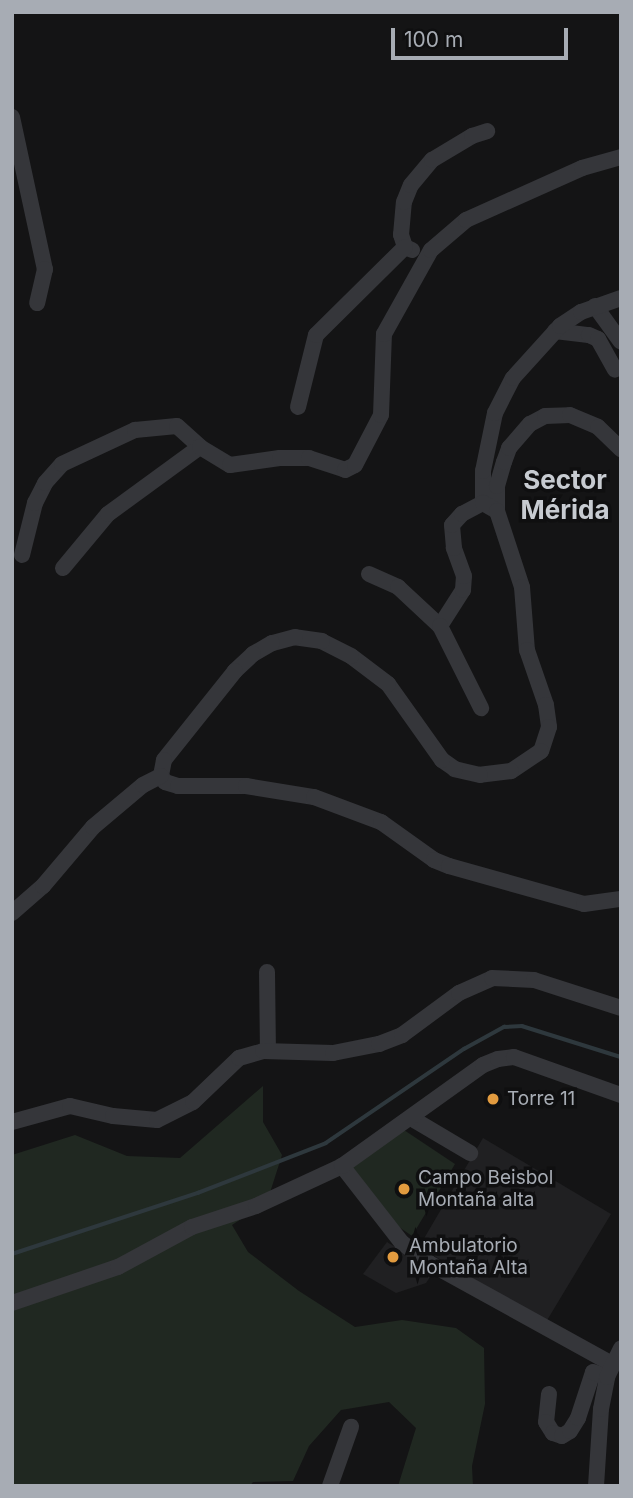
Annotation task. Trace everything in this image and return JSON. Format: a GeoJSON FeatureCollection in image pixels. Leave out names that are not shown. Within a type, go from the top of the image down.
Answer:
{"type":"FeatureCollection","features":[{"type":"Feature","properties":{"kind":"street"},"geometry":{"type":"LineString","coordinates":[[12,117],[45,269],[37,303]]}},
{"type":"Feature","properties":{"kind":"street"},"geometry":{"type":"LineString","coordinates":[[427,257],[405,247],[401,235],[404,202],[419,171],[472,135],[487,131]]}},
{"type":"Feature","properties":{"kind":"street"},"geometry":{"type":"LineString","coordinates":[[22,555],[36,503],[45,483],[62,464],[135,430],[177,426],[200,447],[230,465],[270,458],[302,458],[345,470],[355,465],[381,415],[384,334],[427,257],[467,220],[582,168],[621,157]]}},
{"type":"Feature","properties":{"kind":"street"},"geometry":{"type":"LineString","coordinates":[[298,407],[316,335],[405,247]]}},
{"type":"Feature","properties":{"kind":"street"},"geometry":{"type":"LineString","coordinates":[[483,503],[482,471],[495,413],[513,378],[555,331],[595,306],[621,298]]}},
{"type":"Feature","properties":{"kind":"street"},"geometry":{"type":"LineString","coordinates":[[595,306],[621,342]]}},
{"type":"Feature","properties":{"kind":"street"},"geometry":{"type":"LineString","coordinates":[[555,331],[582,333],[598,339],[615,370]]}},
{"type":"Feature","properties":{"kind":"street"},"geometry":{"type":"LineString","coordinates":[[161,776],[164,760],[172,748],[235,671],[272,643],[295,637],[331,646],[351,656],[388,684],[442,760],[455,769],[467,774],[493,775],[511,771],[529,761],[541,751],[547,738],[546,705],[527,650],[523,587],[497,511],[497,486],[504,461],[509,448],[530,424],[545,416],[570,415],[598,427],[621,449]]}},
{"type":"Feature","properties":{"kind":"street"},"geometry":{"type":"LineString","coordinates":[[63,568],[108,513],[200,447]]}},
{"type":"Feature","properties":{"kind":"street"},"geometry":{"type":"LineString","coordinates":[[483,503],[497,511]]}},
{"type":"Feature","properties":{"kind":"street"},"geometry":{"type":"LineString","coordinates":[[440,626],[463,590],[464,576],[454,548],[452,525],[462,514],[483,503]]}},
{"type":"Feature","properties":{"kind":"street"},"geometry":{"type":"LineString","coordinates":[[369,573],[398,587],[440,626],[481,708]]}},
{"type":"Feature","properties":{"kind":"street"},"geometry":{"type":"LineString","coordinates":[[161,776],[166,782],[178,786],[246,786],[314,797],[381,822],[434,860],[449,866],[584,904],[621,900]]}},
{"type":"Feature","properties":{"kind":"street"},"geometry":{"type":"LineString","coordinates":[[12,913],[43,886],[93,827],[143,785],[161,776]]}},
{"type":"Feature","properties":{"kind":"street"},"geometry":{"type":"LineString","coordinates":[[267,972],[268,1051]]}},
{"type":"Feature","properties":{"kind":"street"},"geometry":{"type":"LineString","coordinates":[[12,1122],[70,1106],[113,1116],[157,1120],[193,1102],[239,1058],[268,1051],[333,1053],[379,1044],[402,1035],[458,993],[492,978],[534,980],[621,1007]]}},
{"type":"Feature","properties":{"kind":"street"},"geometry":{"type":"LineString","coordinates":[[12,1304],[118,1267],[192,1227],[256,1206],[342,1166],[483,1065],[498,1059],[514,1057],[621,1095]]}},
{"type":"Feature","properties":{"kind":"street"},"geometry":{"type":"LineString","coordinates":[[411,1118],[470,1153]]}},
{"type":"Feature","properties":{"kind":"street"},"geometry":{"type":"LineString","coordinates":[[342,1166],[379,1217],[411,1250],[609,1371]]}},
{"type":"Feature","properties":{"kind":"street"},"geometry":{"type":"LineString","coordinates":[[596,1486],[601,1409],[609,1371],[621,1348]]}},
{"type":"Feature","properties":{"kind":"street"},"geometry":{"type":"LineString","coordinates":[[549,1394],[546,1422],[553,1433],[562,1436],[570,1432],[578,1418],[593,1372],[609,1371]]}},
{"type":"Feature","properties":{"kind":"street"},"geometry":{"type":"LineString","coordinates":[[330,1486],[351,1427]]}},
{"type":"Feature","properties":{"kind":"shaded area"},"geometry":{"type":"Polygon","coordinates":[[[263,1086],[263,1122],[282,1155],[267,1202],[232,1225],[248,1252],[299,1291],[355,1327],[402,1320],[456,1328],[484,1348],[485,1404],[472,1466],[473,1486],[398,1486],[416,1428],[389,1402],[341,1410],[309,1446],[293,1481],[253,1482],[250,1486],[12,1486],[12,1155],[75,1135],[127,1156],[180,1158],[263,1086]]]}},
{"type":"Feature","properties":{"kind":"shaded area","name":"Campo Beisbol Montaña alta"},"geometry":{"type":"Polygon","coordinates":[[[398,1126],[455,1164],[412,1236],[399,1227],[349,1163],[398,1126]]]}},
{"type":"Feature","properties":{"kind":"shaded area"},"geometry":{"type":"Polygon","coordinates":[[[483,1138],[611,1214],[546,1322],[419,1247],[483,1138]]]}},
{"type":"Feature","properties":{"kind":"shaded area","name":"Ambulatorio Montaña Alta"},"geometry":{"type":"Polygon","coordinates":[[[387,1242],[434,1271],[426,1283],[396,1293],[363,1274],[387,1242]]]}},
{"type":"Feature","properties":{"kind":"waterway"},"geometry":{"type":"LineString","coordinates":[[12,1254],[198,1193],[326,1143],[464,1049],[504,1027],[522,1026],[621,1057]]}},
{"type":"Feature","properties":{"kind":"place","name":"Torre 11"},"geometry":{"type":"Point","coordinates":[493,1099]}},
{"type":"Feature","properties":{"kind":"place","name":"Campo Beisbol Montaña alta"},"geometry":{"type":"Point","coordinates":[404,1189]}},
{"type":"Feature","properties":{"kind":"place","name":"Ambulatorio Montaña Alta"},"geometry":{"type":"Point","coordinates":[393,1257]}},
{"type":"Feature","properties":{"kind":"district","name":"Sector Mérida"},"geometry":{"type":"Point","coordinates":[565,495]}}]}
